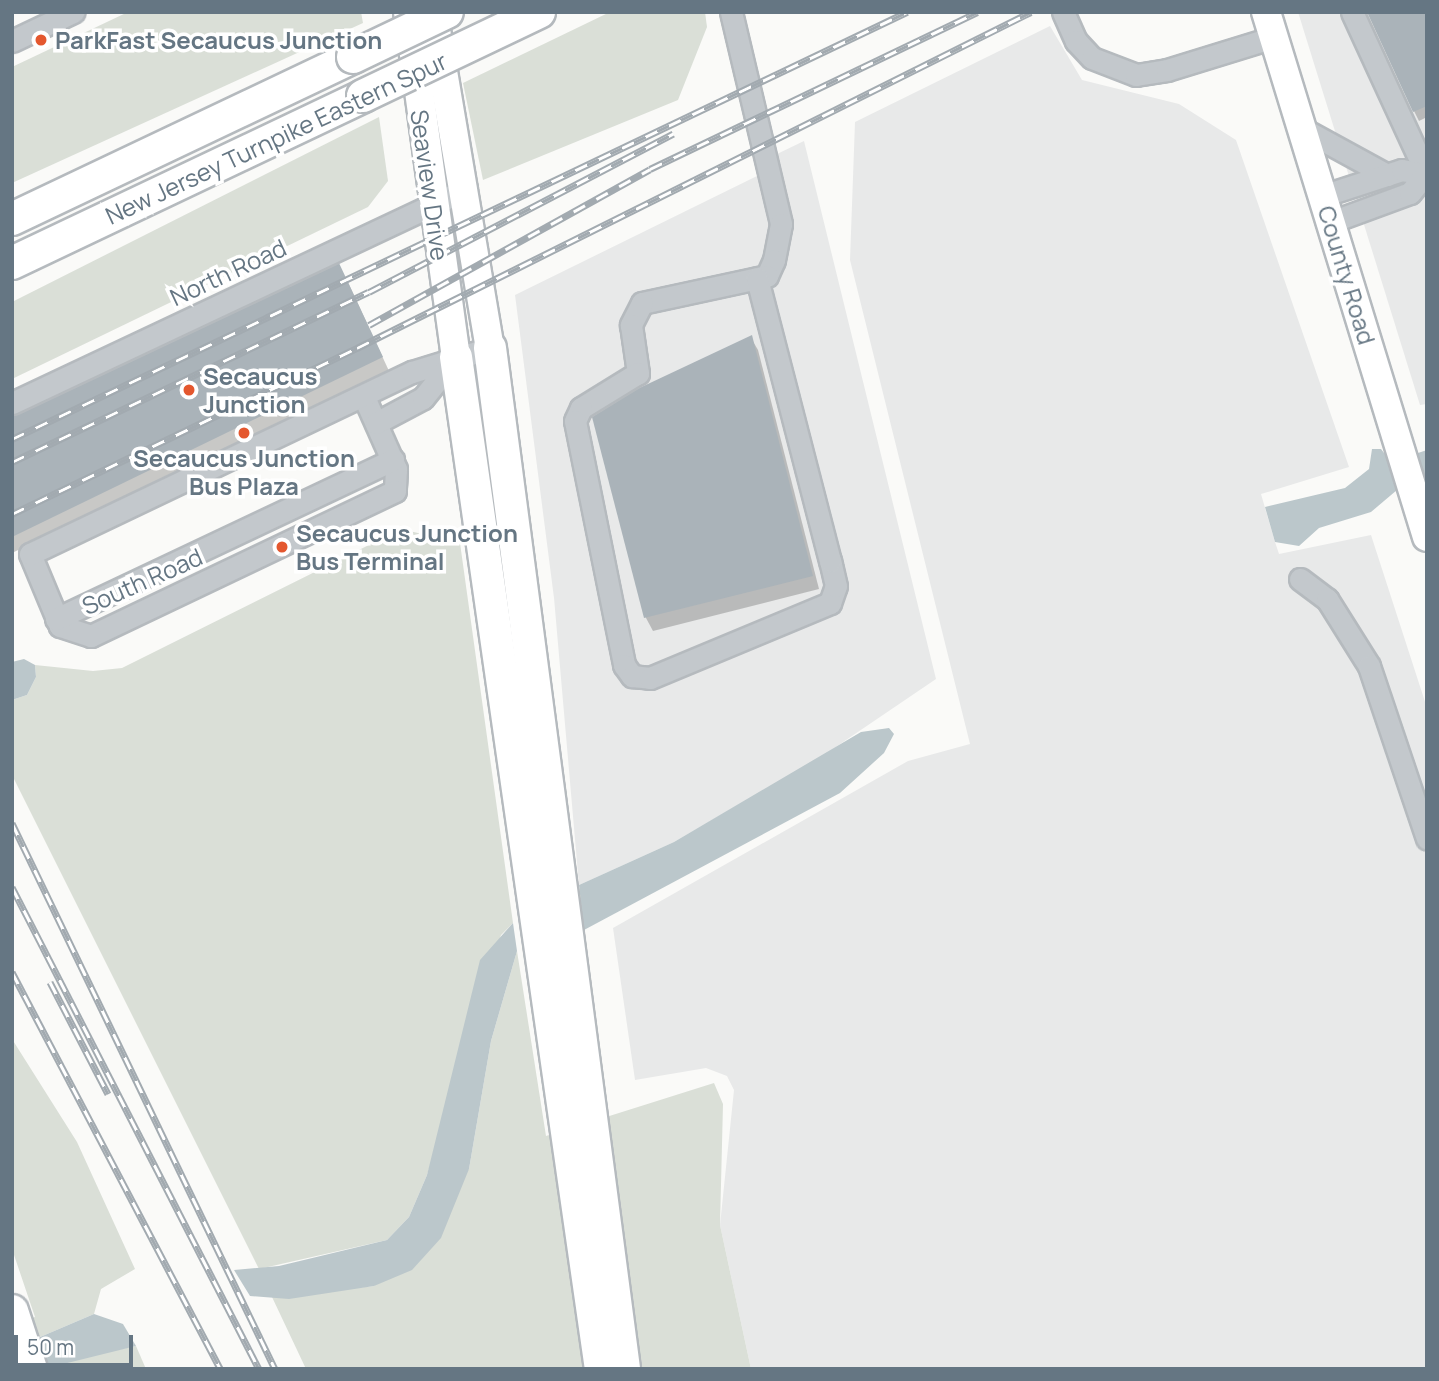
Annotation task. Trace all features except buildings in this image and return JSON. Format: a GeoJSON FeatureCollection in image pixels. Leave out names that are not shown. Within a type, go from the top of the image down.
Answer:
{"type":"FeatureCollection","features":[{"type":"Feature","properties":{"kind":"highway","name":"New Jersey Turnpike Eastern Spur"},"geometry":{"type":"LineString","coordinates":[[12,219],[447,12]]}},
{"type":"Feature","properties":{"kind":"highway","name":"New Jersey Turnpike Eastern Spur"},"geometry":{"type":"LineString","coordinates":[[12,263],[539,12]]}},
{"type":"Feature","properties":{"kind":"highway"},"geometry":{"type":"LineString","coordinates":[[12,284],[96,223]]}},
{"type":"Feature","properties":{"kind":"highway"},"geometry":{"type":"LineString","coordinates":[[490,348],[624,1369]]}},
{"type":"Feature","properties":{"kind":"highway"},"geometry":{"type":"LineString","coordinates":[[456,357],[601,1369]]}},
{"type":"Feature","properties":{"kind":"highway"},"geometry":{"type":"LineString","coordinates":[[12,1311],[31,1369]]}},
{"type":"Feature","properties":{"kind":"main road","name":"Seaview Drive"},"geometry":{"type":"LineString","coordinates":[[408,12],[432,204],[456,357]]}},
{"type":"Feature","properties":{"kind":"main road","name":"Seaview Drive"},"geometry":{"type":"LineString","coordinates":[[433,12],[466,189],[490,348]]}},
{"type":"Feature","properties":{"kind":"main road","name":"County Road"},"geometry":{"type":"LineString","coordinates":[[1270,25],[1427,537]]}},
{"type":"Feature","properties":{"kind":"lane"},"geometry":{"type":"LineString","coordinates":[[12,41],[73,12]]}},
{"type":"Feature","properties":{"kind":"lane"},"geometry":{"type":"LineString","coordinates":[[731,12],[781,224],[767,276],[757,278],[642,303],[631,325],[638,373],[581,408],[575,421],[624,665],[632,676],[650,678],[830,603],[835,586],[830,561],[757,278]]}},
{"type":"Feature","properties":{"kind":"lane"},"geometry":{"type":"LineString","coordinates":[[1063,12],[1086,53],[1105,66],[1128,74],[1159,72],[1270,25]]}},
{"type":"Feature","properties":{"kind":"lane"},"geometry":{"type":"LineString","coordinates":[[1352,12],[1425,173]]}},
{"type":"Feature","properties":{"kind":"lane"},"geometry":{"type":"LineString","coordinates":[[1301,128],[1387,175]]}},
{"type":"Feature","properties":{"kind":"lane"},"geometry":{"type":"LineString","coordinates":[[1327,209],[1387,175],[1402,170],[1425,173]]}},
{"type":"Feature","properties":{"kind":"lane"},"geometry":{"type":"LineString","coordinates":[[1327,209],[1410,193],[1425,173]]}},
{"type":"Feature","properties":{"kind":"lane","name":"North Road"},"geometry":{"type":"LineString","coordinates":[[12,403],[466,189]]}},
{"type":"Feature","properties":{"kind":"lane","name":"South Road"},"geometry":{"type":"LineString","coordinates":[[364,397],[393,460],[395,491],[91,636],[65,631],[56,619],[30,554],[412,372],[490,348]]}},
{"type":"Feature","properties":{"kind":"lane"},"geometry":{"type":"LineString","coordinates":[[376,423],[424,398],[456,357]]}},
{"type":"Feature","properties":{"kind":"lane"},"geometry":{"type":"LineString","coordinates":[[56,619],[393,460]]}},
{"type":"Feature","properties":{"kind":"lane"},"geometry":{"type":"LineString","coordinates":[[1300,579],[1327,599],[1369,666],[1427,838]]}},
{"type":"Feature","properties":{"kind":"shaded area"},"geometry":{"type":"Polygon","coordinates":[[[128,12],[361,12],[363,23],[12,183],[12,67],[128,12]]]}},
{"type":"Feature","properties":{"kind":"shaded area"},"geometry":{"type":"Polygon","coordinates":[[[610,12],[705,12],[707,27],[678,100],[483,180],[463,83],[610,12]]]}},
{"type":"Feature","properties":{"kind":"shaded area"},"geometry":{"type":"Polygon","coordinates":[[[1298,12],[1427,12],[1427,404],[1420,405],[1298,12]]]}},
{"type":"Feature","properties":{"kind":"shaded area"},"geometry":{"type":"Polygon","coordinates":[[[1050,26],[1082,80],[1179,104],[1236,140],[1349,467],[1261,494],[1279,554],[1371,535],[1427,708],[1427,1369],[751,1369],[720,1225],[734,1090],[727,1076],[706,1068],[635,1080],[613,928],[908,761],[970,744],[850,260],[855,122],[1050,26]]]}},
{"type":"Feature","properties":{"kind":"shaded area"},"geometry":{"type":"Polygon","coordinates":[[[379,117],[388,181],[368,207],[12,379],[12,302],[379,117]]]}},
{"type":"Feature","properties":{"kind":"shaded area"},"geometry":{"type":"Polygon","coordinates":[[[804,141],[936,679],[821,757],[674,842],[579,885],[554,598],[515,295],[757,176],[756,164],[804,141]]]}},
{"type":"Feature","properties":{"kind":"shaded area"},"geometry":{"type":"Polygon","coordinates":[[[1372,449],[1381,449],[1391,462],[1427,450],[1427,478],[1397,490],[1371,512],[1319,528],[1299,546],[1275,542],[1265,507],[1345,488],[1369,469],[1372,449]]]}},
{"type":"Feature","properties":{"kind":"shaded area"},"geometry":{"type":"Polygon","coordinates":[[[401,529],[460,543],[513,923],[501,935],[427,1175],[409,1217],[387,1240],[259,1269],[12,775],[12,700],[27,695],[36,677],[35,665],[93,671],[122,668],[401,529]]]}},
{"type":"Feature","properties":{"kind":"shaded area"},"geometry":{"type":"Polygon","coordinates":[[[24,659],[35,665],[36,677],[27,695],[12,700],[12,662],[24,659]]]}},
{"type":"Feature","properties":{"kind":"shaded area"},"geometry":{"type":"Polygon","coordinates":[[[889,728],[894,734],[884,753],[840,793],[584,930],[579,885],[674,842],[861,732],[889,728]]]}},
{"type":"Feature","properties":{"kind":"shaded area"},"geometry":{"type":"Polygon","coordinates":[[[513,923],[517,951],[491,1041],[469,1169],[441,1238],[412,1270],[374,1286],[289,1299],[250,1296],[234,1270],[279,1266],[387,1240],[409,1217],[427,1175],[480,960],[513,923]]]}},
{"type":"Feature","properties":{"kind":"shaded area"},"geometry":{"type":"Polygon","coordinates":[[[517,951],[546,1136],[714,1083],[723,1104],[720,1225],[751,1369],[306,1369],[272,1297],[374,1286],[469,1169],[491,1041],[517,951]]]}},
{"type":"Feature","properties":{"kind":"shaded area"},"geometry":{"type":"Polygon","coordinates":[[[12,1039],[77,1142],[135,1269],[101,1289],[94,1314],[12,1349],[12,1325],[35,1317],[12,1249],[12,1039]]]}},
{"type":"Feature","properties":{"kind":"shaded area"},"geometry":{"type":"Polygon","coordinates":[[[94,1314],[123,1324],[136,1346],[43,1369],[12,1369],[12,1349],[94,1314]]]}},
{"type":"Feature","properties":{"kind":"shaded area"},"geometry":{"type":"Polygon","coordinates":[[[136,1346],[146,1369],[54,1369],[52,1363],[136,1346]]]}},
{"type":"Feature","properties":{"kind":"railway"},"geometry":{"type":"LineString","coordinates":[[12,439],[907,12]]}},
{"type":"Feature","properties":{"kind":"railway"},"geometry":{"type":"LineString","coordinates":[[369,325],[650,169],[977,12]]}},
{"type":"Feature","properties":{"kind":"railway"},"geometry":{"type":"LineString","coordinates":[[12,514],[357,348],[1031,12]]}},
{"type":"Feature","properties":{"kind":"railway"},"geometry":{"type":"LineString","coordinates":[[12,462],[369,292],[673,134]]}},
{"type":"Feature","properties":{"kind":"railway"},"geometry":{"type":"LineString","coordinates":[[12,823],[275,1369]]}},
{"type":"Feature","properties":{"kind":"railway"},"geometry":{"type":"LineString","coordinates":[[12,887],[259,1369]]}},
{"type":"Feature","properties":{"kind":"railway"},"geometry":{"type":"LineString","coordinates":[[12,972],[220,1369]]}},
{"type":"Feature","properties":{"kind":"railway"},"geometry":{"type":"LineString","coordinates":[[50,982],[108,1094]]}},
{"type":"Feature","properties":{"kind":"place","name":"ParkFast Secaucus Junction"},"geometry":{"type":"Point","coordinates":[41,40]}},
{"type":"Feature","properties":{"kind":"place","name":"Secaucus Junction"},"geometry":{"type":"Point","coordinates":[189,390]}},
{"type":"Feature","properties":{"kind":"place","name":"Secaucus Junction Bus Plaza"},"geometry":{"type":"Point","coordinates":[244,433]}},
{"type":"Feature","properties":{"kind":"place","name":"Secaucus Junction Bus Terminal"},"geometry":{"type":"Point","coordinates":[282,547]}}]}
